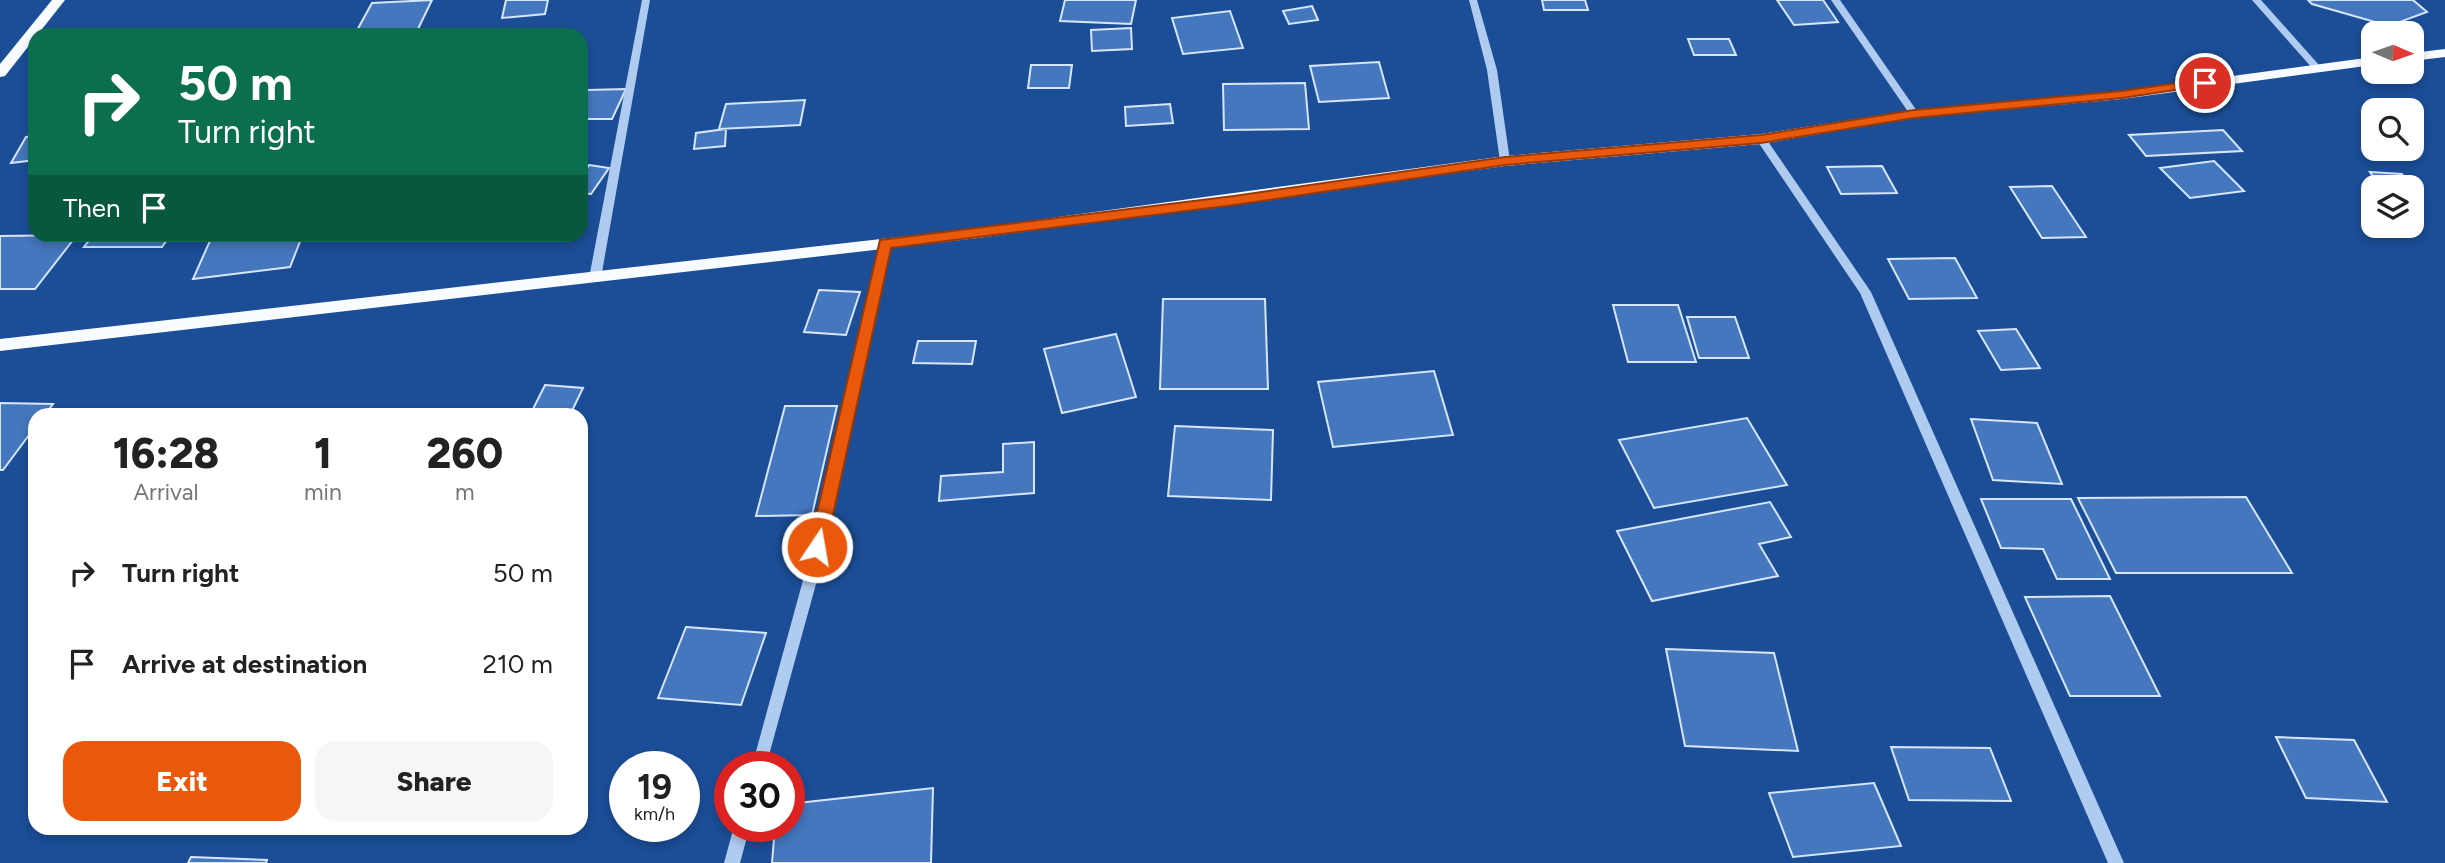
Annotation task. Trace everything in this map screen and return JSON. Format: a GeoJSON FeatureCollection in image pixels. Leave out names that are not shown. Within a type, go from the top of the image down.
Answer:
{"type":"FeatureCollection","features":[{"type":"Feature","properties":{"kind":"main road"},"geometry":{"type":"LineString","coordinates":[[36,28],[59,0]]}},
{"type":"Feature","properties":{"kind":"main road"},"geometry":{"type":"LineString","coordinates":[[0,73],[28,38]]}},
{"type":"Feature","properties":{"kind":"main road"},"geometry":{"type":"LineString","coordinates":[[2424,56],[2445,54]]}},
{"type":"Feature","properties":{"kind":"main road"},"geometry":{"type":"LineString","coordinates":[[0,345],[885,244],[1234,200],[1505,161],[1761,139],[1914,114],[2122,94],[2361,62]]}},
{"type":"Feature","properties":{"kind":"street"},"geometry":{"type":"LineString","coordinates":[[595,278],[646,0]]}},
{"type":"Feature","properties":{"kind":"street"},"geometry":{"type":"LineString","coordinates":[[1473,0],[1492,70],[1505,161]]}},
{"type":"Feature","properties":{"kind":"street"},"geometry":{"type":"LineString","coordinates":[[1835,0],[1914,114]]}},
{"type":"Feature","properties":{"kind":"street"},"geometry":{"type":"LineString","coordinates":[[2256,0],[2316,67]]}},
{"type":"Feature","properties":{"kind":"street"},"geometry":{"type":"LineString","coordinates":[[1761,139],[1865,292],[2116,863]]}},
{"type":"Feature","properties":{"kind":"street"},"geometry":{"type":"LineString","coordinates":[[763,751],[812,573],[885,244]]}},
{"type":"Feature","properties":{"kind":"street"},"geometry":{"type":"LineString","coordinates":[[732,863],[738,842]]}},
{"type":"Feature","properties":{"kind":"building"},"geometry":{"type":"Polygon","coordinates":[[[432,0],[418,28],[358,28],[372,3],[432,0]]]}},
{"type":"Feature","properties":{"kind":"building"},"geometry":{"type":"Polygon","coordinates":[[[506,0],[548,0],[545,14],[502,18],[506,0]]]}},
{"type":"Feature","properties":{"kind":"building"},"geometry":{"type":"Polygon","coordinates":[[[1065,0],[1136,0],[1131,24],[1060,21],[1065,0]]]}},
{"type":"Feature","properties":{"kind":"building"},"geometry":{"type":"Polygon","coordinates":[[[1542,0],[1585,0],[1588,10],[1544,10],[1542,0]]]}},
{"type":"Feature","properties":{"kind":"building"},"geometry":{"type":"Polygon","coordinates":[[[1777,0],[1823,0],[1838,22],[1794,25],[1777,0]]]}},
{"type":"Feature","properties":{"kind":"building"},"geometry":{"type":"Polygon","coordinates":[[[2308,0],[2413,0],[2427,12],[2403,21],[2372,21],[2312,4],[2308,0]]]}},
{"type":"Feature","properties":{"kind":"building"},"geometry":{"type":"Polygon","coordinates":[[[1312,6],[1318,20],[1289,24],[1283,11],[1312,6]]]}},
{"type":"Feature","properties":{"kind":"building"},"geometry":{"type":"Polygon","coordinates":[[[1230,11],[1243,48],[1183,54],[1172,18],[1230,11]]]}},
{"type":"Feature","properties":{"kind":"building"},"geometry":{"type":"Polygon","coordinates":[[[1131,28],[1132,49],[1092,51],[1091,30],[1131,28]]]}},
{"type":"Feature","properties":{"kind":"building"},"geometry":{"type":"Polygon","coordinates":[[[1688,39],[1729,39],[1736,55],[1694,55],[1688,39]]]}},
{"type":"Feature","properties":{"kind":"building"},"geometry":{"type":"Polygon","coordinates":[[[1379,62],[1389,98],[1319,102],[1310,66],[1379,62]]]}},
{"type":"Feature","properties":{"kind":"building"},"geometry":{"type":"Polygon","coordinates":[[[1031,65],[1072,65],[1069,88],[1028,88],[1031,65]]]}},
{"type":"Feature","properties":{"kind":"building"},"geometry":{"type":"Polygon","coordinates":[[[1305,83],[1309,129],[1224,130],[1223,84],[1305,83]]]}},
{"type":"Feature","properties":{"kind":"building"},"geometry":{"type":"Polygon","coordinates":[[[626,89],[612,119],[588,119],[588,90],[626,89]]]}},
{"type":"Feature","properties":{"kind":"building"},"geometry":{"type":"Polygon","coordinates":[[[805,100],[800,125],[719,129],[726,104],[805,100]]]}},
{"type":"Feature","properties":{"kind":"building"},"geometry":{"type":"Polygon","coordinates":[[[1170,104],[1173,123],[1126,126],[1125,107],[1170,104]]]}},
{"type":"Feature","properties":{"kind":"building"},"geometry":{"type":"Polygon","coordinates":[[[726,129],[725,146],[694,149],[696,133],[726,129]]]}},
{"type":"Feature","properties":{"kind":"building"},"geometry":{"type":"Polygon","coordinates":[[[2223,130],[2242,151],[2146,156],[2129,135],[2223,130]]]}},
{"type":"Feature","properties":{"kind":"building"},"geometry":{"type":"Polygon","coordinates":[[[26,137],[28,161],[11,163],[26,137]]]}},
{"type":"Feature","properties":{"kind":"building"},"geometry":{"type":"Polygon","coordinates":[[[2214,161],[2244,191],[2190,198],[2160,168],[2214,161]]]}},
{"type":"Feature","properties":{"kind":"building"},"geometry":{"type":"Polygon","coordinates":[[[1882,166],[1897,193],[1841,194],[1827,167],[1882,166]]]}},
{"type":"Feature","properties":{"kind":"building"},"geometry":{"type":"Polygon","coordinates":[[[588,167],[609,168],[591,194],[588,194],[588,167]]]}},
{"type":"Feature","properties":{"kind":"building"},"geometry":{"type":"Polygon","coordinates":[[[2370,172],[2403,175],[2372,175],[2370,172]]]}},
{"type":"Feature","properties":{"kind":"building"},"geometry":{"type":"Polygon","coordinates":[[[2052,186],[2086,237],[2042,238],[2010,187],[2052,186]]]}},
{"type":"Feature","properties":{"kind":"building"},"geometry":{"type":"Polygon","coordinates":[[[0,236],[28,236],[28,242],[72,242],[35,289],[0,289],[0,236]]]}},
{"type":"Feature","properties":{"kind":"building"},"geometry":{"type":"Polygon","coordinates":[[[88,242],[165,242],[162,247],[84,247],[88,242]]]}},
{"type":"Feature","properties":{"kind":"building"},"geometry":{"type":"Polygon","coordinates":[[[209,242],[300,242],[290,267],[193,279],[209,242]]]}},
{"type":"Feature","properties":{"kind":"building"},"geometry":{"type":"Polygon","coordinates":[[[1955,258],[1977,298],[1909,299],[1888,259],[1955,258]]]}},
{"type":"Feature","properties":{"kind":"building"},"geometry":{"type":"Polygon","coordinates":[[[819,290],[860,292],[846,335],[804,332],[819,290]]]}},
{"type":"Feature","properties":{"kind":"building"},"geometry":{"type":"Polygon","coordinates":[[[1163,299],[1265,299],[1268,389],[1160,389],[1163,299]]]}},
{"type":"Feature","properties":{"kind":"building"},"geometry":{"type":"Polygon","coordinates":[[[1613,305],[1678,305],[1696,362],[1628,362],[1613,305]]]}},
{"type":"Feature","properties":{"kind":"building"},"geometry":{"type":"Polygon","coordinates":[[[1687,317],[1735,317],[1749,358],[1699,358],[1687,317]]]}},
{"type":"Feature","properties":{"kind":"building"},"geometry":{"type":"Polygon","coordinates":[[[2016,329],[2040,368],[2001,370],[1978,331],[2016,329]]]}},
{"type":"Feature","properties":{"kind":"building"},"geometry":{"type":"Polygon","coordinates":[[[1116,334],[1136,397],[1062,413],[1044,349],[1116,334]]]}},
{"type":"Feature","properties":{"kind":"building"},"geometry":{"type":"Polygon","coordinates":[[[918,341],[976,341],[972,364],[913,363],[918,341]]]}},
{"type":"Feature","properties":{"kind":"building"},"geometry":{"type":"Polygon","coordinates":[[[1434,371],[1453,435],[1333,447],[1318,382],[1434,371]]]}},
{"type":"Feature","properties":{"kind":"building"},"geometry":{"type":"Polygon","coordinates":[[[545,385],[583,388],[573,408],[534,408],[545,385]]]}},
{"type":"Feature","properties":{"kind":"building"},"geometry":{"type":"Polygon","coordinates":[[[0,403],[53,404],[50,408],[28,408],[28,436],[3,470],[0,470],[0,403]]]}},
{"type":"Feature","properties":{"kind":"building"},"geometry":{"type":"Polygon","coordinates":[[[785,406],[837,406],[812,515],[756,516],[785,406]]]}},
{"type":"Feature","properties":{"kind":"building"},"geometry":{"type":"Polygon","coordinates":[[[1747,418],[1787,485],[1654,508],[1619,440],[1747,418]]]}},
{"type":"Feature","properties":{"kind":"building"},"geometry":{"type":"Polygon","coordinates":[[[1971,419],[2037,423],[2062,484],[1993,480],[1971,419]]]}},
{"type":"Feature","properties":{"kind":"building"},"geometry":{"type":"Polygon","coordinates":[[[1175,426],[1273,430],[1271,500],[1168,496],[1175,426]]]}},
{"type":"Feature","properties":{"kind":"building"},"geometry":{"type":"Polygon","coordinates":[[[1034,442],[1034,493],[939,501],[941,476],[1003,472],[1003,444],[1034,442]]]}},
{"type":"Feature","properties":{"kind":"building"},"geometry":{"type":"Polygon","coordinates":[[[2246,497],[2292,573],[2116,573],[2078,498],[2246,497]]]}},
{"type":"Feature","properties":{"kind":"building"},"geometry":{"type":"Polygon","coordinates":[[[1981,499],[2071,499],[2110,579],[2057,579],[2043,549],[2001,548],[1981,499]]]}},
{"type":"Feature","properties":{"kind":"building"},"geometry":{"type":"Polygon","coordinates":[[[1770,502],[1791,537],[1759,544],[1778,576],[1652,601],[1617,531],[1770,502]]]}},
{"type":"Feature","properties":{"kind":"building"},"geometry":{"type":"Polygon","coordinates":[[[2110,596],[2160,696],[2070,696],[2025,597],[2110,596]]]}},
{"type":"Feature","properties":{"kind":"building"},"geometry":{"type":"Polygon","coordinates":[[[686,627],[766,633],[741,705],[658,698],[686,627]]]}},
{"type":"Feature","properties":{"kind":"building"},"geometry":{"type":"Polygon","coordinates":[[[1666,649],[1774,653],[1798,751],[1685,746],[1666,649]]]}},
{"type":"Feature","properties":{"kind":"building"},"geometry":{"type":"Polygon","coordinates":[[[2276,737],[2354,740],[2387,802],[2306,798],[2276,737]]]}},
{"type":"Feature","properties":{"kind":"building"},"geometry":{"type":"Polygon","coordinates":[[[1891,747],[1990,748],[2011,801],[1909,800],[1891,747]]]}},
{"type":"Feature","properties":{"kind":"building"},"geometry":{"type":"Polygon","coordinates":[[[1874,783],[1901,846],[1793,857],[1769,793],[1874,783]]]}},
{"type":"Feature","properties":{"kind":"building"},"geometry":{"type":"Polygon","coordinates":[[[933,788],[931,863],[772,863],[774,842],[805,842],[805,802],[933,788]]]}},
{"type":"Feature","properties":{"kind":"building"},"geometry":{"type":"Polygon","coordinates":[[[191,857],[267,860],[266,863],[188,863],[191,857]]]}},
{"type":"Feature","properties":{"kind":"route"},"geometry":{"type":"LineString","coordinates":[[817,547],[885,244],[1234,200],[1505,161],[1761,139],[1914,114],[2122,94],[2205,83]]}}]}
